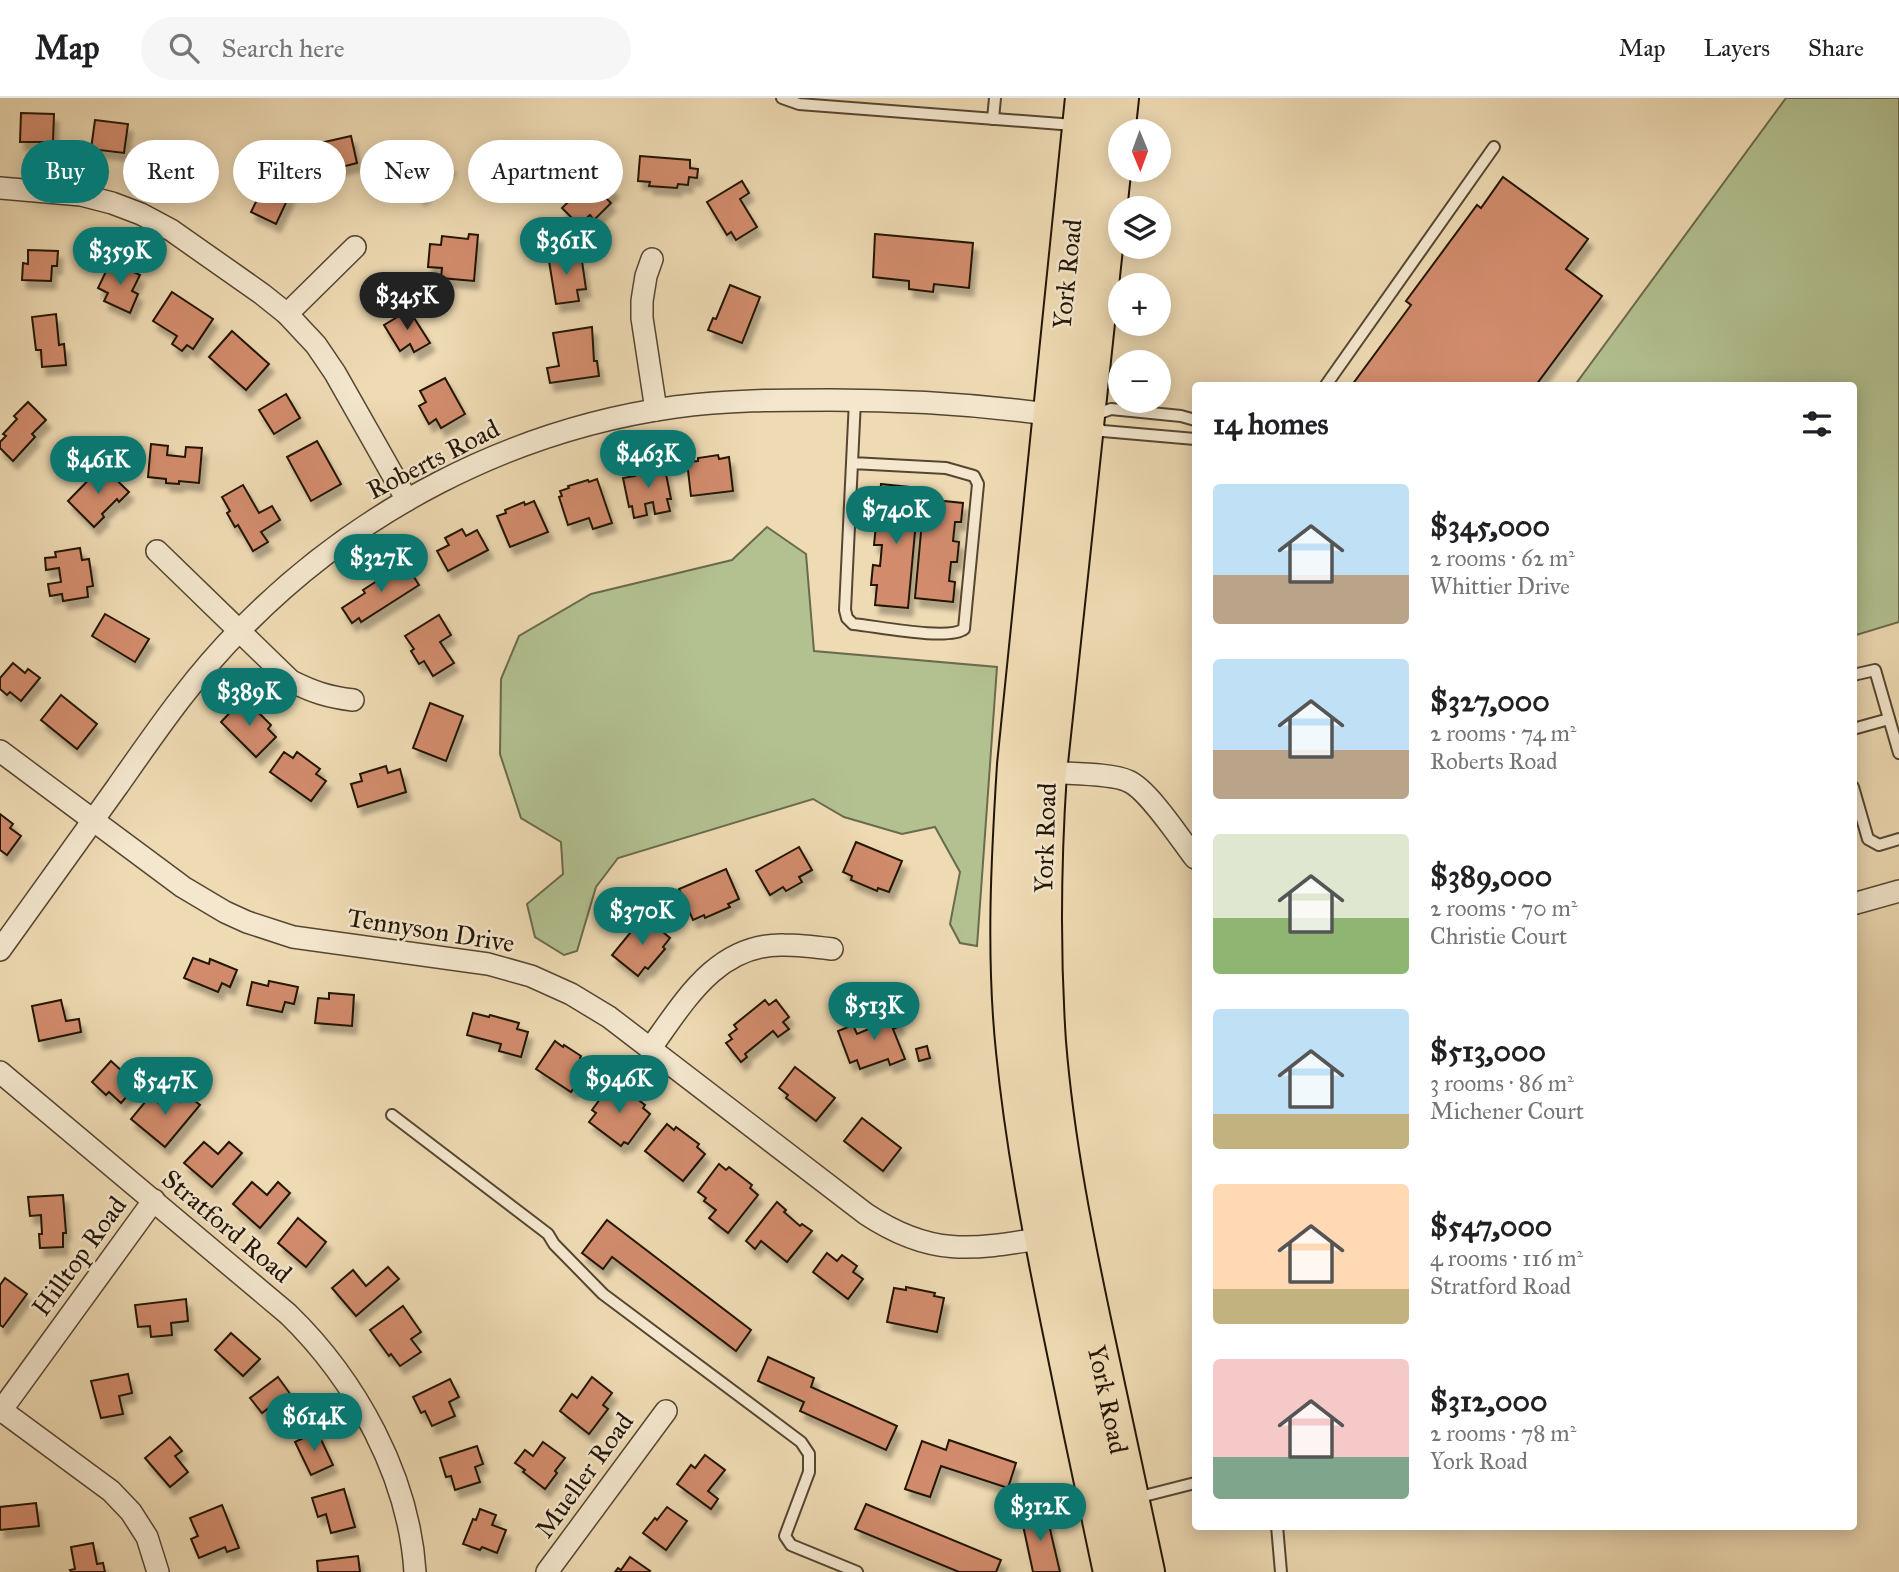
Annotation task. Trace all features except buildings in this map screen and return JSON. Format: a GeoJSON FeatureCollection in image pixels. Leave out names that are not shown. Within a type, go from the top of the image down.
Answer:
{"type":"FeatureCollection","features":[{"type":"Feature","properties":{"kind":"highway","name":"York Road"},"geometry":{"type":"LineString","coordinates":[[1119,98],[1017,765],[1010,947],[1016,1051],[1044,1238],[1114,1504],[1145,1572]]}},
{"type":"Feature","properties":{"kind":"highway","name":"York Road"},"geometry":{"type":"LineString","coordinates":[[1084,112],[1069,417],[1042,847],[1042,939],[1046,1041],[1052,1098],[1082,1279],[1114,1504],[1113,1572]]}},
{"type":"Feature","properties":{"kind":"street"},"geometry":{"type":"LineString","coordinates":[[0,188],[81,195],[112,202],[171,230],[262,293],[287,314],[316,345],[335,373],[407,500]]}},
{"type":"Feature","properties":{"kind":"street"},"geometry":{"type":"LineString","coordinates":[[287,314],[355,247]]}},
{"type":"Feature","properties":{"kind":"street"},"geometry":{"type":"LineString","coordinates":[[652,259],[646,276],[642,318],[656,410]]}},
{"type":"Feature","properties":{"kind":"street","name":"Roberts Road"},"geometry":{"type":"LineString","coordinates":[[0,950],[201,673],[239,631],[313,563],[351,535],[407,500],[475,465],[567,430],[656,410],[717,403],[900,401],[1069,417]]}},
{"type":"Feature","properties":{"kind":"street"},"geometry":{"type":"LineString","coordinates":[[157,551],[291,681],[329,697],[353,700]]}},
{"type":"Feature","properties":{"kind":"street","name":"Tennyson Drive"},"geometry":{"type":"LineString","coordinates":[[0,751],[183,887],[247,922],[293,937],[488,964],[551,984],[590,1005],[866,1214],[903,1236],[949,1247],[985,1248],[1044,1238]]}},
{"type":"Feature","properties":{"kind":"street"},"geometry":{"type":"LineString","coordinates":[[1047,772],[1115,777],[1128,781],[1142,790],[1192,854]]}},
{"type":"Feature","properties":{"kind":"street"},"geometry":{"type":"LineString","coordinates":[[1857,903],[1899,891]]}},
{"type":"Feature","properties":{"kind":"street"},"geometry":{"type":"LineString","coordinates":[[650,1049],[695,988],[713,970],[727,961],[766,946],[783,944],[832,949]]}},
{"type":"Feature","properties":{"kind":"street","name":"Stratford Road"},"geometry":{"type":"LineString","coordinates":[[0,1072],[304,1329],[333,1364],[354,1396],[384,1453],[406,1518],[415,1572]]}},
{"type":"Feature","properties":{"kind":"street","name":"Hilltop Road"},"geometry":{"type":"LineString","coordinates":[[1,1411],[154,1200]]}},
{"type":"Feature","properties":{"kind":"street"},"geometry":{"type":"LineString","coordinates":[[1,1411],[118,1498],[131,1512],[146,1537],[158,1572]]}},
{"type":"Feature","properties":{"kind":"street","name":"Mueller Road"},"geometry":{"type":"LineString","coordinates":[[547,1572],[666,1411]]}},
{"type":"Feature","properties":{"kind":"lane"},"geometry":{"type":"LineString","coordinates":[[782,98],[799,104],[993,119],[1084,112]]}},
{"type":"Feature","properties":{"kind":"lane"},"geometry":{"type":"LineString","coordinates":[[993,119],[995,98]]}},
{"type":"Feature","properties":{"kind":"lane"},"geometry":{"type":"LineString","coordinates":[[1328,382],[1494,147]]}},
{"type":"Feature","properties":{"kind":"lane"},"geometry":{"type":"LineString","coordinates":[[852,463],[946,468],[974,476],[978,484],[964,629],[958,634],[853,624],[847,618],[845,610],[852,463],[855,400]]}},
{"type":"Feature","properties":{"kind":"lane"},"geometry":{"type":"LineString","coordinates":[[1069,417],[1111,409],[1192,419]]}},
{"type":"Feature","properties":{"kind":"lane"},"geometry":{"type":"LineString","coordinates":[[1069,417],[1103,432],[1192,439]]}},
{"type":"Feature","properties":{"kind":"lane"},"geometry":{"type":"LineString","coordinates":[[1857,674],[1875,670],[1899,753]]}},
{"type":"Feature","properties":{"kind":"lane"},"geometry":{"type":"LineString","coordinates":[[1857,728],[1889,719]]}},
{"type":"Feature","properties":{"kind":"lane"},"geometry":{"type":"LineString","coordinates":[[1857,801],[1868,839],[1879,845],[1899,839]]}},
{"type":"Feature","properties":{"kind":"lane"},"geometry":{"type":"LineString","coordinates":[[392,1115],[548,1234],[554,1244],[603,1294],[800,1442],[809,1454],[809,1472],[785,1536],[791,1545],[857,1572]]}},
{"type":"Feature","properties":{"kind":"lane"},"geometry":{"type":"LineString","coordinates":[[1114,1504],[1192,1484]]}},
{"type":"Feature","properties":{"kind":"lane"},"geometry":{"type":"LineString","coordinates":[[1277,1530],[1280,1572]]}},
{"type":"Feature","properties":{"kind":"green space"},"geometry":{"type":"Polygon","coordinates":[[[1786,98],[1899,98],[1899,622],[1857,635],[1857,382],[1577,382],[1786,98]]]}},
{"type":"Feature","properties":{"kind":"green space"},"geometry":{"type":"Polygon","coordinates":[[[767,527],[806,554],[814,651],[997,667],[977,946],[960,943],[950,924],[960,872],[935,827],[902,834],[844,817],[813,799],[618,858],[596,887],[577,951],[564,955],[535,937],[527,904],[563,874],[561,842],[521,818],[500,754],[501,679],[519,636],[591,594],[732,560],[767,527]]]}}]}
